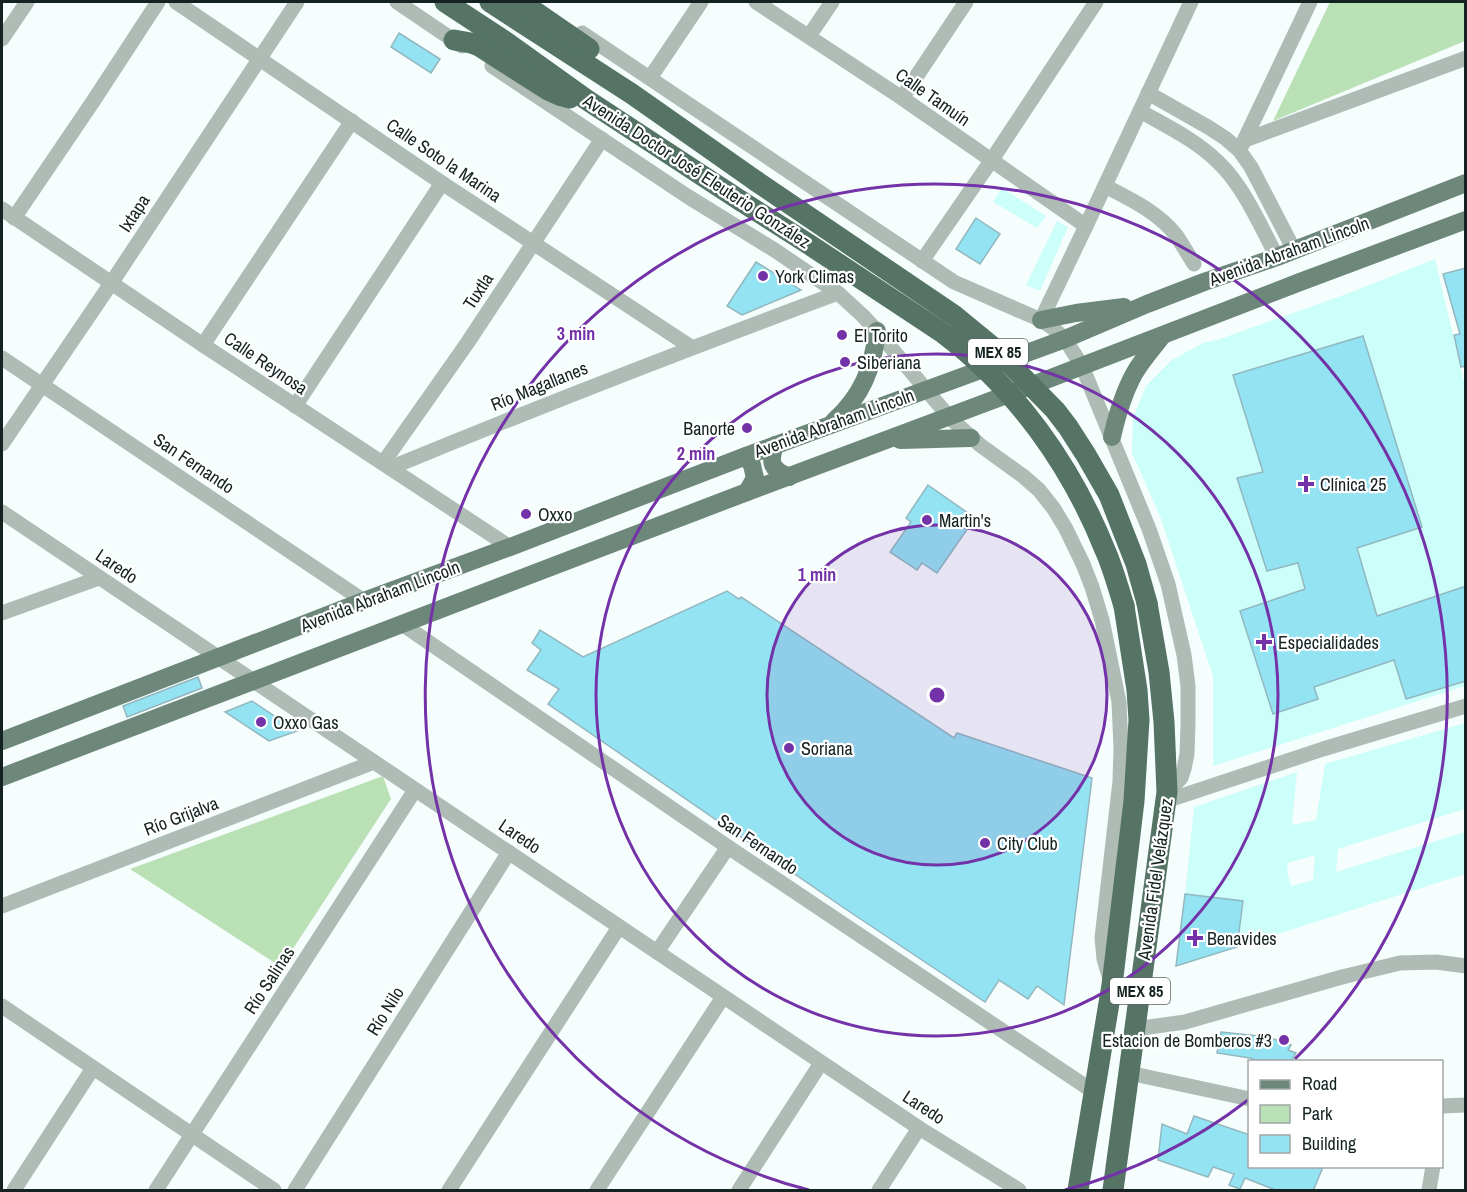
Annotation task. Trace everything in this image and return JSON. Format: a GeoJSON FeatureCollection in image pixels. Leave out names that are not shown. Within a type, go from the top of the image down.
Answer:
{"type":"FeatureCollection","features":[{"type":"Feature","properties":{"kind":"highway","name":"Avenida Doctor José Eleuterio González"},"geometry":{"type":"LineString","coordinates":[[445,2],[587,100],[963,348],[999,382],[1022,408],[1052,450],[1094,523],[1124,606]]}},
{"type":"Feature","properties":{"kind":"highway","name":"Avenida Doctor José Eleuterio González"},"geometry":{"type":"LineString","coordinates":[[490,2],[632,94],[955,316],[994,348],[1055,410],[1086,455],[1109,495],[1136,564],[1147,603]]}},
{"type":"Feature","properties":{"kind":"highway"},"geometry":{"type":"LineString","coordinates":[[521,2],[612,66],[626,81],[632,94]]}},
{"type":"Feature","properties":{"kind":"highway"},"geometry":{"type":"LineString","coordinates":[[454,40],[479,46],[559,95],[587,100]]}},
{"type":"Feature","properties":{"kind":"highway","name":"Avenida Fidel Velázquez"},"geometry":{"type":"LineString","coordinates":[[1113,1191],[1166,796],[1164,722],[1159,672],[1147,603]]}},
{"type":"Feature","properties":{"kind":"highway","name":"Avenida Fidel Velázquez"},"geometry":{"type":"LineString","coordinates":[[1078,1191],[1112,985],[1130,844],[1137,762],[1139,720],[1137,690],[1124,606]]}},
{"type":"Feature","properties":{"kind":"main road","name":"Avenida Abraham Lincoln"},"geometry":{"type":"LineString","coordinates":[[2,741],[746,456],[1065,339],[1147,304],[1466,183]]}},
{"type":"Feature","properties":{"kind":"main road"},"geometry":{"type":"LineString","coordinates":[[2,777],[1466,220]]}},
{"type":"Feature","properties":{"kind":"main road"},"geometry":{"type":"LineString","coordinates":[[1041,320],[1147,304]]}},
{"type":"Feature","properties":{"kind":"main road"},"geometry":{"type":"LineString","coordinates":[[828,427],[855,400],[863,385],[870,370],[877,331]]}},
{"type":"Feature","properties":{"kind":"main road"},"geometry":{"type":"LineString","coordinates":[[1112,437],[1122,401],[1132,378],[1162,336]]}},
{"type":"Feature","properties":{"kind":"main road"},"geometry":{"type":"LineString","coordinates":[[886,440],[971,438]]}},
{"type":"Feature","properties":{"kind":"main road"},"geometry":{"type":"LineString","coordinates":[[776,445],[772,465],[789,477]]}},
{"type":"Feature","properties":{"kind":"main road"},"geometry":{"type":"LineString","coordinates":[[746,456],[752,465],[755,478],[747,492]]}},
{"type":"Feature","properties":{"kind":"street"},"geometry":{"type":"LineString","coordinates":[[2,39],[27,2]]}},
{"type":"Feature","properties":{"kind":"street"},"geometry":{"type":"LineString","coordinates":[[8,214],[94,100],[159,2]]}},
{"type":"Feature","properties":{"kind":"street","name":"Calle Soto la Marina"},"geometry":{"type":"LineString","coordinates":[[176,2],[442,183],[691,347]]}},
{"type":"Feature","properties":{"kind":"street","name":"Ixtapa"},"geometry":{"type":"LineString","coordinates":[[2,444],[297,2]]}},
{"type":"Feature","properties":{"kind":"street"},"geometry":{"type":"LineString","coordinates":[[397,2],[838,294],[877,331],[949,417],[971,438],[1039,490],[1054,509],[1066,529],[1092,587],[1102,620],[1119,702],[1121,748],[1118,810],[1102,938],[1104,959],[1112,985]]}},
{"type":"Feature","properties":{"kind":"street"},"geometry":{"type":"LineString","coordinates":[[533,2],[954,282],[1041,320],[1065,339],[1082,366],[1155,546],[1168,584],[1184,655],[1188,686],[1187,754],[1181,778],[1166,796]]}},
{"type":"Feature","properties":{"kind":"street"},"geometry":{"type":"LineString","coordinates":[[650,78],[701,2]]}},
{"type":"Feature","properties":{"kind":"street","name":"Calle Tamuín"},"geometry":{"type":"LineString","coordinates":[[756,2],[902,98],[1086,226]]}},
{"type":"Feature","properties":{"kind":"street"},"geometry":{"type":"LineString","coordinates":[[809,36],[832,2]]}},
{"type":"Feature","properties":{"kind":"street"},"geometry":{"type":"LineString","coordinates":[[902,98],[966,2]]}},
{"type":"Feature","properties":{"kind":"street"},"geometry":{"type":"LineString","coordinates":[[922,261],[992,161],[1096,2]]}},
{"type":"Feature","properties":{"kind":"street"},"geometry":{"type":"LineString","coordinates":[[1041,320],[1191,2]]}},
{"type":"Feature","properties":{"kind":"street"},"geometry":{"type":"LineString","coordinates":[[1286,253],[1261,186],[1242,145],[1310,2]]}},
{"type":"Feature","properties":{"kind":"street"},"geometry":{"type":"LineString","coordinates":[[1148,93],[1225,138],[1242,145],[1466,58]]}},
{"type":"Feature","properties":{"kind":"street"},"geometry":{"type":"LineString","coordinates":[[1140,111],[1196,144],[1220,163],[1286,253]]}},
{"type":"Feature","properties":{"kind":"street"},"geometry":{"type":"LineString","coordinates":[[203,345],[352,121]]}},
{"type":"Feature","properties":{"kind":"street"},"geometry":{"type":"LineString","coordinates":[[1196,144],[1208,127]]}},
{"type":"Feature","properties":{"kind":"street","name":"Tuxtla"},"geometry":{"type":"LineString","coordinates":[[387,465],[602,139]]}},
{"type":"Feature","properties":{"kind":"street"},"geometry":{"type":"LineString","coordinates":[[295,406],[442,183]]}},
{"type":"Feature","properties":{"kind":"street"},"geometry":{"type":"LineString","coordinates":[[1105,186],[1141,205],[1165,224],[1175,234],[1194,264]]}},
{"type":"Feature","properties":{"kind":"street"},"geometry":{"type":"LineString","coordinates":[[1243,194],[1261,186]]}},
{"type":"Feature","properties":{"kind":"street","name":"Calle Reynosa"},"geometry":{"type":"LineString","coordinates":[[8,214],[510,547]]}},
{"type":"Feature","properties":{"kind":"street","name":"Río Magallanes"},"geometry":{"type":"LineString","coordinates":[[387,465],[691,347],[838,294]]}},
{"type":"Feature","properties":{"kind":"street","name":"San Fernando"},"geometry":{"type":"LineString","coordinates":[[2,358],[364,601]]}},
{"type":"Feature","properties":{"kind":"street","name":"Laredo"},"geometry":{"type":"LineString","coordinates":[[2,512],[919,1128],[1019,1191]]}},
{"type":"Feature","properties":{"kind":"street"},"geometry":{"type":"LineString","coordinates":[[2,613],[99,578]]}},
{"type":"Feature","properties":{"kind":"street","name":"San Fernando"},"geometry":{"type":"LineString","coordinates":[[402,624],[728,847],[1094,1092]]}},
{"type":"Feature","properties":{"kind":"street"},"geometry":{"type":"LineString","coordinates":[[1166,796],[1466,706]]}},
{"type":"Feature","properties":{"kind":"street","name":"Río Grijalva"},"geometry":{"type":"LineString","coordinates":[[2,906],[374,762]]}},
{"type":"Feature","properties":{"kind":"street","name":"Río Salinas"},"geometry":{"type":"LineString","coordinates":[[156,1191],[415,790]]}},
{"type":"Feature","properties":{"kind":"street"},"geometry":{"type":"LineString","coordinates":[[657,952],[728,847]]}},
{"type":"Feature","properties":{"kind":"street","name":"Río Nilo"},"geometry":{"type":"LineString","coordinates":[[295,1191],[509,852]]}},
{"type":"Feature","properties":{"kind":"street"},"geometry":{"type":"LineString","coordinates":[[449,1191],[619,927]]}},
{"type":"Feature","properties":{"kind":"street"},"geometry":{"type":"LineString","coordinates":[[1135,1029],[1185,1022],[1342,977],[1400,963],[1436,962],[1466,966]]}},
{"type":"Feature","properties":{"kind":"street"},"geometry":{"type":"LineString","coordinates":[[597,1191],[723,997]]}},
{"type":"Feature","properties":{"kind":"street"},"geometry":{"type":"LineString","coordinates":[[2,1006],[274,1191]]}},
{"type":"Feature","properties":{"kind":"street"},"geometry":{"type":"LineString","coordinates":[[739,1191],[822,1063]]}},
{"type":"Feature","properties":{"kind":"street"},"geometry":{"type":"LineString","coordinates":[[14,1191],[93,1068]]}},
{"type":"Feature","properties":{"kind":"street"},"geometry":{"type":"LineString","coordinates":[[1129,1073],[1248,1099]]}},
{"type":"Feature","properties":{"kind":"street"},"geometry":{"type":"LineString","coordinates":[[1443,1106],[1466,1105]]}},
{"type":"Feature","properties":{"kind":"street"},"geometry":{"type":"LineString","coordinates":[[879,1191],[919,1128]]}},
{"type":"Feature","properties":{"kind":"street"},"geometry":{"type":"LineString","coordinates":[[1429,1191],[1433,1168]]}},
{"type":"Feature","properties":{"kind":"shaded area"},"geometry":{"type":"Polygon","coordinates":[[[1002,188],[1046,216],[1037,228],[993,202],[1002,188]]]}},
{"type":"Feature","properties":{"kind":"shaded area"},"geometry":{"type":"Polygon","coordinates":[[[1057,221],[1068,227],[1040,291],[1026,285],[1057,221]]]}},
{"type":"Feature","properties":{"kind":"shaded area","name":"Clínica 25"},"geometry":{"type":"Polygon","coordinates":[[[1435,259],[1465,386],[1465,686],[1213,766],[1213,676],[1160,516],[1132,453],[1133,418],[1146,386],[1172,360],[1203,343],[1349,293],[1435,259]]]}},
{"type":"Feature","properties":{"kind":"shaded area"},"geometry":{"type":"Polygon","coordinates":[[[1465,723],[1465,809],[1338,849],[1336,872],[1465,832],[1465,874],[1237,947],[1243,901],[1185,894],[1194,807],[1297,772],[1292,825],[1316,820],[1325,764],[1465,723]],[[1315,855],[1288,863],[1287,872],[1291,886],[1313,880],[1315,855]]]}},
{"type":"Feature","properties":{"kind":"green space"},"geometry":{"type":"Polygon","coordinates":[[[1330,2],[1465,2],[1465,41],[1273,121],[1330,2]]]}},
{"type":"Feature","properties":{"kind":"green space"},"geometry":{"type":"Polygon","coordinates":[[[383,776],[391,799],[281,967],[130,869],[383,776]]]}},
{"type":"Feature","properties":{"kind":"building"},"geometry":{"type":"Polygon","coordinates":[[[399,33],[440,59],[431,73],[391,47],[399,33]]]}},
{"type":"Feature","properties":{"kind":"building"},"geometry":{"type":"Polygon","coordinates":[[[976,218],[1000,234],[980,264],[956,249],[976,218]]]}},
{"type":"Feature","properties":{"kind":"building","name":"York Climas"},"geometry":{"type":"Polygon","coordinates":[[[756,262],[801,290],[742,315],[727,306],[756,262]]]}},
{"type":"Feature","properties":{"kind":"building"},"geometry":{"type":"Polygon","coordinates":[[[1466,268],[1466,366],[1461,367],[1454,335],[1460,334],[1443,274],[1466,268]]]}},
{"type":"Feature","properties":{"kind":"building"},"geometry":{"type":"Polygon","coordinates":[[[1363,336],[1422,527],[1357,548],[1377,616],[1466,586],[1466,681],[1406,699],[1394,660],[1314,687],[1318,699],[1273,714],[1240,611],[1305,589],[1298,563],[1267,571],[1237,478],[1263,472],[1233,375],[1363,336]]]}},
{"type":"Feature","properties":{"kind":"building"},"geometry":{"type":"Polygon","coordinates":[[[928,485],[975,518],[937,573],[922,563],[917,570],[890,552],[911,522],[906,518],[928,485]]]}},
{"type":"Feature","properties":{"kind":"building"},"geometry":{"type":"Polygon","coordinates":[[[727,591],[739,599],[741,597],[954,738],[957,733],[1092,778],[1064,1005],[1037,986],[1028,999],[999,980],[985,1002],[548,704],[559,689],[527,670],[541,650],[532,643],[540,630],[583,657],[727,591]]]}},
{"type":"Feature","properties":{"kind":"building"},"geometry":{"type":"Polygon","coordinates":[[[198,677],[202,688],[127,717],[123,706],[198,677]]]}},
{"type":"Feature","properties":{"kind":"building","name":"Oxxo Gas"},"geometry":{"type":"Polygon","coordinates":[[[252,701],[297,731],[269,741],[225,712],[252,701]]]}},
{"type":"Feature","properties":{"kind":"building"},"geometry":{"type":"Polygon","coordinates":[[[1185,894],[1243,901],[1237,947],[1176,966],[1185,894]]]}},
{"type":"Feature","properties":{"kind":"building"},"geometry":{"type":"Polygon","coordinates":[[[1221,1032],[1268,1037],[1291,1045],[1288,1050],[1296,1053],[1292,1060],[1255,1060],[1217,1053],[1221,1032]]]}},
{"type":"Feature","properties":{"kind":"building"},"geometry":{"type":"Polygon","coordinates":[[[1194,1116],[1248,1134],[1248,1168],[1323,1168],[1313,1191],[1278,1191],[1245,1178],[1240,1189],[1229,1185],[1234,1174],[1213,1167],[1208,1177],[1158,1160],[1162,1124],[1187,1134],[1194,1116]]]}},
{"type":"Feature","properties":{"kind":"place","name":"York Climas"},"geometry":{"type":"Point","coordinates":[763,276]}},
{"type":"Feature","properties":{"kind":"place","name":"El Torito"},"geometry":{"type":"Point","coordinates":[842,335]}},
{"type":"Feature","properties":{"kind":"place","name":"Siberiana"},"geometry":{"type":"Point","coordinates":[845,362]}},
{"type":"Feature","properties":{"kind":"place","name":"Banorte"},"geometry":{"type":"Point","coordinates":[747,428]}},
{"type":"Feature","properties":{"kind":"place","name":"Clínica 25"},"geometry":{"type":"Point","coordinates":[1306,484]}},
{"type":"Feature","properties":{"kind":"place","name":"Oxxo"},"geometry":{"type":"Point","coordinates":[526,514]}},
{"type":"Feature","properties":{"kind":"place","name":"Martin's"},"geometry":{"type":"Point","coordinates":[927,520]}},
{"type":"Feature","properties":{"kind":"place","name":"Especialidades"},"geometry":{"type":"Point","coordinates":[1264,642]}},
{"type":"Feature","properties":{"kind":"place","name":"Oxxo Gas"},"geometry":{"type":"Point","coordinates":[261,722]}},
{"type":"Feature","properties":{"kind":"place","name":"Soriana"},"geometry":{"type":"Point","coordinates":[789,748]}},
{"type":"Feature","properties":{"kind":"place","name":"City Club"},"geometry":{"type":"Point","coordinates":[985,843]}},
{"type":"Feature","properties":{"kind":"place","name":"Benavides"},"geometry":{"type":"Point","coordinates":[1195,938]}},
{"type":"Feature","properties":{"kind":"place","name":"Estacion de Bomberos #3"},"geometry":{"type":"Point","coordinates":[1284,1040]}}]}
